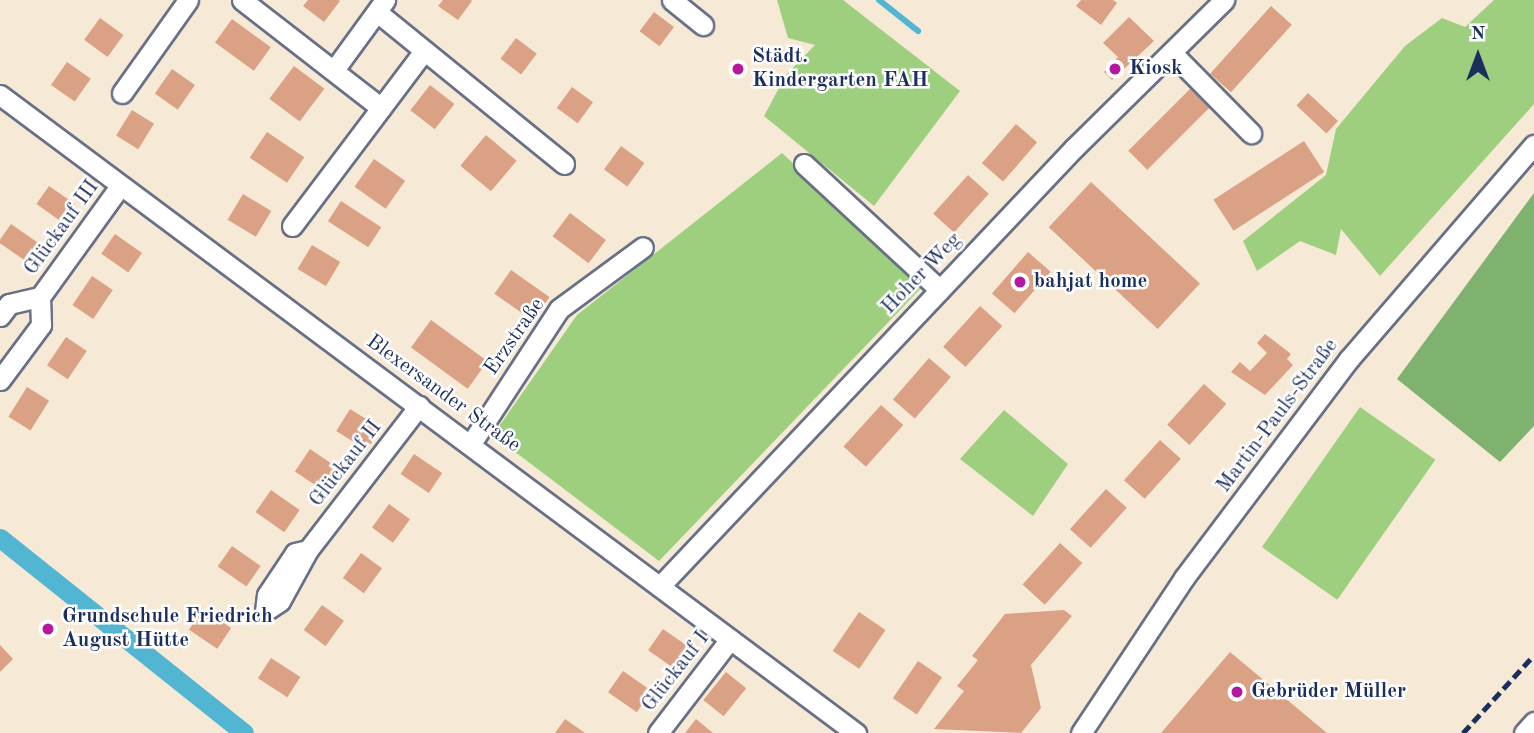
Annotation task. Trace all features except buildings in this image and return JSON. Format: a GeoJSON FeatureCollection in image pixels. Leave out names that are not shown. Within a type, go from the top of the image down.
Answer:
{"type":"FeatureCollection","features":[{"type":"Feature","properties":{"kind":"street"},"geometry":{"type":"LineString","coordinates":[[122,93],[188,0]]}},
{"type":"Feature","properties":{"kind":"street"},"geometry":{"type":"LineString","coordinates":[[242,0],[381,107]]}},
{"type":"Feature","properties":{"kind":"street"},"geometry":{"type":"LineString","coordinates":[[672,0],[703,25]]}},
{"type":"Feature","properties":{"kind":"street","name":"Hoher Weg"},"geometry":{"type":"LineString","coordinates":[[660,586],[940,289],[1174,55],[1221,1]]}},
{"type":"Feature","properties":{"kind":"street"},"geometry":{"type":"LineString","coordinates":[[334,70],[381,6],[424,51],[564,164]]}},
{"type":"Feature","properties":{"kind":"street"},"geometry":{"type":"LineString","coordinates":[[292,226],[424,51]]}},
{"type":"Feature","properties":{"kind":"street"},"geometry":{"type":"LineString","coordinates":[[1174,55],[1251,133]]}},
{"type":"Feature","properties":{"kind":"street","name":"Blexersander Straße"},"geometry":{"type":"LineString","coordinates":[[0,96],[419,406],[472,442],[856,733]]}},
{"type":"Feature","properties":{"kind":"street","name":"Martin-Pauls-Straße"},"geometry":{"type":"LineString","coordinates":[[1082,733],[1184,578],[1349,359],[1534,145]]}},
{"type":"Feature","properties":{"kind":"street"},"geometry":{"type":"LineString","coordinates":[[804,164],[940,289]]}},
{"type":"Feature","properties":{"kind":"street","name":"Glückauf III"},"geometry":{"type":"LineString","coordinates":[[0,380],[41,325],[40,297],[121,186]]}},
{"type":"Feature","properties":{"kind":"street","name":"Erzstraße"},"geometry":{"type":"LineString","coordinates":[[472,442],[559,309],[643,247]]}},
{"type":"Feature","properties":{"kind":"street","name":"Glückauf III"},"geometry":{"type":"LineString","coordinates":[[0,316],[9,304],[40,297]]}},
{"type":"Feature","properties":{"kind":"street","name":"Glückauf II"},"geometry":{"type":"LineString","coordinates":[[308,550],[419,406]]}},
{"type":"Feature","properties":{"kind":"street","name":"Glückauf I"},"geometry":{"type":"LineString","coordinates":[[658,733],[730,639]]}},
{"type":"Feature","properties":{"kind":"street"},"geometry":{"type":"LineString","coordinates":[[1524,733],[1534,722]]}},
{"type":"Feature","properties":{"kind":"green space"},"geometry":{"type":"Polygon","coordinates":[[[777,0],[843,0],[960,91],[874,206],[764,116],[786,75],[815,45],[788,38],[777,0]]]}},
{"type":"Feature","properties":{"kind":"green space"},"geometry":{"type":"Polygon","coordinates":[[[1494,0],[1534,0],[1534,104],[1380,276],[1341,229],[1336,255],[1300,241],[1257,271],[1243,241],[1326,175],[1336,129],[1405,46],[1442,18],[1465,27],[1494,0]]]}},
{"type":"Feature","properties":{"kind":"green space"},"geometry":{"type":"Polygon","coordinates":[[[782,153],[924,285],[659,561],[493,435],[577,315],[782,153]]]}},
{"type":"Feature","properties":{"kind":"green space"},"geometry":{"type":"Polygon","coordinates":[[[1534,193],[1534,426],[1500,462],[1397,379],[1534,193]]]}},
{"type":"Feature","properties":{"kind":"green space"},"geometry":{"type":"Polygon","coordinates":[[[1360,407],[1435,460],[1337,600],[1262,547],[1360,407]]]}},
{"type":"Feature","properties":{"kind":"green space"},"geometry":{"type":"Polygon","coordinates":[[[1004,410],[1068,464],[1033,516],[960,459],[1004,410]]]}},
{"type":"Feature","properties":{"kind":"waterway"},"geometry":{"type":"LineString","coordinates":[[879,0],[918,31]]}},
{"type":"Feature","properties":{"kind":"waterway"},"geometry":{"type":"LineString","coordinates":[[0,538],[244,733]]}},
{"type":"Feature","properties":{"kind":"railway"},"geometry":{"type":"LineString","coordinates":[[1463,733],[1534,655]]}},
{"type":"Feature","properties":{"kind":"place","name":"Städt. Kindergarten FAH"},"geometry":{"type":"Point","coordinates":[738,69]}},
{"type":"Feature","properties":{"kind":"place","name":"Kiosk"},"geometry":{"type":"Point","coordinates":[1115,69]}},
{"type":"Feature","properties":{"kind":"place","name":"bahjat home"},"geometry":{"type":"Point","coordinates":[1020,282]}},
{"type":"Feature","properties":{"kind":"place","name":"Grundschule Friedrich August Hütte"},"geometry":{"type":"Point","coordinates":[48,629]}},
{"type":"Feature","properties":{"kind":"place","name":"Gebrüder Müller"},"geometry":{"type":"Point","coordinates":[1237,692]}}]}
